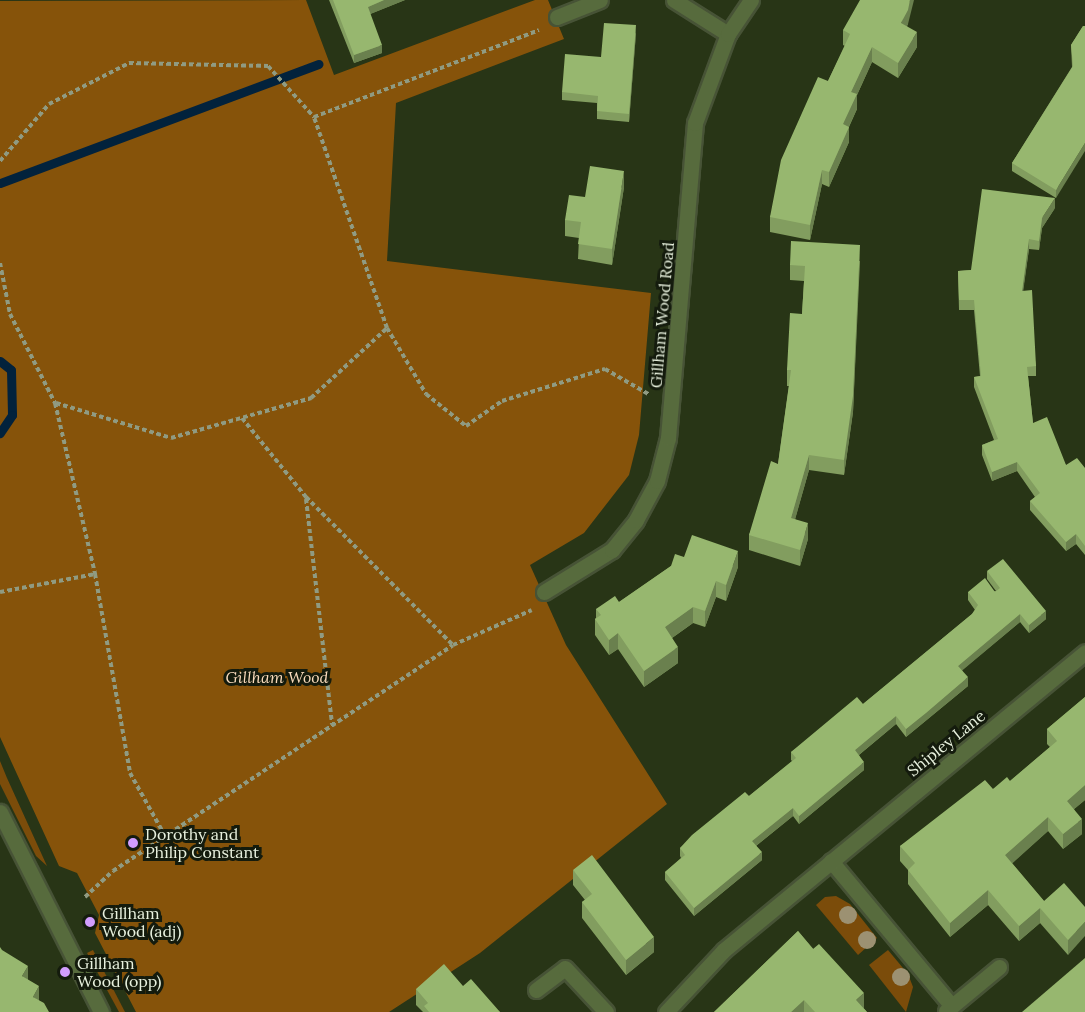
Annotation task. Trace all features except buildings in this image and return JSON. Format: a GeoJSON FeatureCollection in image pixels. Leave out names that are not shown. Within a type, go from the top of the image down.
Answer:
{"type":"FeatureCollection","features":[{"type":"Feature","properties":{"kind":"street"},"geometry":{"type":"LineString","coordinates":[[557,17],[600,0]]}},
{"type":"Feature","properties":{"kind":"street"},"geometry":{"type":"LineString","coordinates":[[674,0],[728,34]]}},
{"type":"Feature","properties":{"kind":"street","name":"Gillham Wood Road"},"geometry":{"type":"LineString","coordinates":[[544,592],[612,550],[636,520],[657,481],[671,407],[695,123],[728,34],[751,0]]}},
{"type":"Feature","properties":{"kind":"street","name":"Shipley Lane"},"geometry":{"type":"LineString","coordinates":[[666,1012],[724,950],[1085,652]]}},
{"type":"Feature","properties":{"kind":"street"},"geometry":{"type":"LineString","coordinates":[[0,812],[101,1012]]}},
{"type":"Feature","properties":{"kind":"street"},"geometry":{"type":"LineString","coordinates":[[831,861],[949,1009],[999,967]]}},
{"type":"Feature","properties":{"kind":"street"},"geometry":{"type":"LineString","coordinates":[[536,990],[565,968],[606,1012]]}},
{"type":"Feature","properties":{"kind":"path"},"geometry":{"type":"LineString","coordinates":[[314,117],[549,26],[557,17]]}},
{"type":"Feature","properties":{"kind":"path"},"geometry":{"type":"LineString","coordinates":[[0,161],[49,104],[129,63],[268,66],[314,117],[387,328],[426,394],[466,426],[502,401],[605,369],[671,407]]}},
{"type":"Feature","properties":{"kind":"path"},"geometry":{"type":"LineString","coordinates":[[0,263],[10,314],[55,403],[95,574],[130,773],[165,836]]}},
{"type":"Feature","properties":{"kind":"path"},"geometry":{"type":"LineString","coordinates":[[55,403],[171,438],[310,398],[387,328]]}},
{"type":"Feature","properties":{"kind":"path"},"geometry":{"type":"LineString","coordinates":[[242,418],[306,497],[453,645]]}},
{"type":"Feature","properties":{"kind":"path"},"geometry":{"type":"LineString","coordinates":[[306,497],[332,725]]}},
{"type":"Feature","properties":{"kind":"path"},"geometry":{"type":"LineString","coordinates":[[0,592],[95,574]]}},
{"type":"Feature","properties":{"kind":"path"},"geometry":{"type":"LineString","coordinates":[[85,897],[113,871],[453,645],[531,612],[544,592]]}},
{"type":"Feature","properties":{"kind":"shaded area"},"geometry":{"type":"Polygon","coordinates":[[[0,761],[47,866],[36,856],[0,784],[0,761]]]}},
{"type":"Feature","properties":{"kind":"shaded area"},"geometry":{"type":"Polygon","coordinates":[[[836,896],[850,904],[877,938],[858,955],[816,905],[825,897],[836,896]]]}},
{"type":"Feature","properties":{"kind":"shaded area"},"geometry":{"type":"Polygon","coordinates":[[[93,950],[125,1012],[119,1012],[87,953],[93,950]]]}},
{"type":"Feature","properties":{"kind":"shaded area"},"geometry":{"type":"Polygon","coordinates":[[[888,950],[908,974],[913,987],[906,1012],[869,965],[888,950]]]}},
{"type":"Feature","properties":{"kind":"green space","name":"Gillham Wood"},"geometry":{"type":"Polygon","coordinates":[[[306,0],[334,75],[535,0],[548,0],[564,39],[396,103],[387,261],[651,293],[639,435],[629,475],[584,533],[530,565],[566,645],[667,804],[480,953],[389,1012],[136,1012],[95,933],[99,915],[77,873],[59,866],[0,737],[0,1],[306,0]]]}},
{"type":"Feature","properties":{"kind":"waterway"},"geometry":{"type":"LineString","coordinates":[[0,183],[318,64]]}},
{"type":"Feature","properties":{"kind":"waterway"},"geometry":{"type":"LineString","coordinates":[[0,361],[11,370],[12,415],[0,433]]}},
{"type":"Feature","properties":{"kind":"place","name":"Dorothy and Philip Constant"},"geometry":{"type":"Point","coordinates":[133,843]}},
{"type":"Feature","properties":{"kind":"place","name":"Gillham Wood (adj)"},"geometry":{"type":"Point","coordinates":[90,922]}},
{"type":"Feature","properties":{"kind":"place","name":"Gillham Wood (opp)"},"geometry":{"type":"Point","coordinates":[65,972]}}]}
